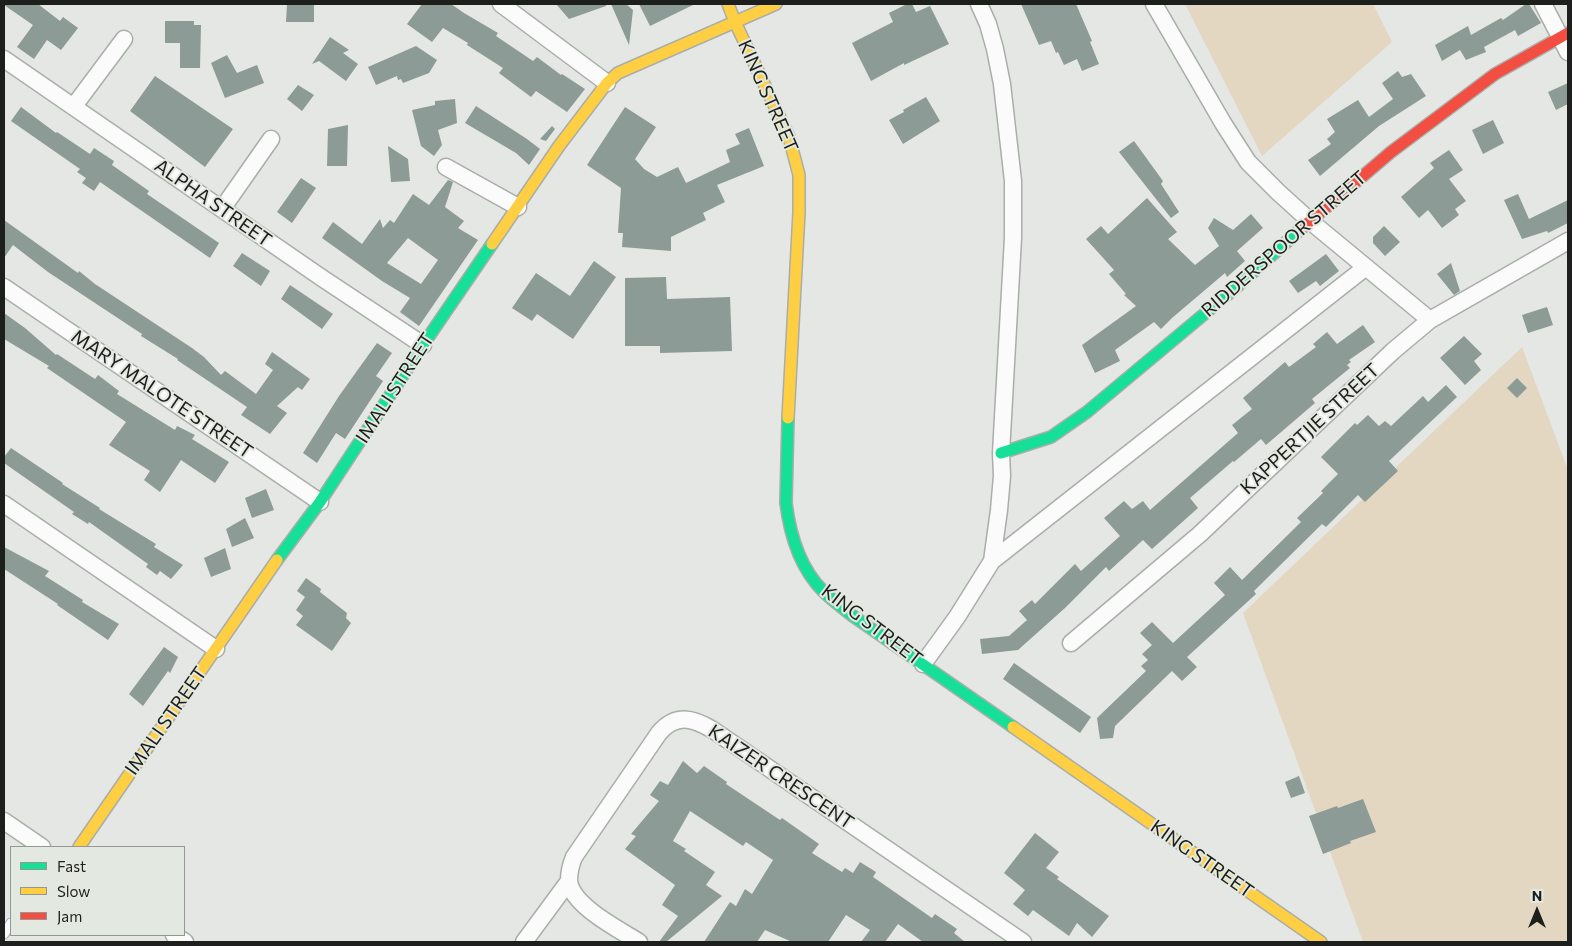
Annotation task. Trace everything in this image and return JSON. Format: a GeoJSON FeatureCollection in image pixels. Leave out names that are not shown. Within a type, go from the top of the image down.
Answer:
{"type":"FeatureCollection","features":[{"type":"Feature","properties":{"kind":"street"},"geometry":{"type":"LineString","coordinates":[[501,4],[607,83]]}},
{"type":"Feature","properties":{"kind":"street","name":"KING STREET"},"geometry":{"type":"LineString","coordinates":[[728,4],[789,136],[799,174],[799,212],[785,485],[791,536],[808,570],[819,587],[853,616],[1322,942]]}},
{"type":"Feature","properties":{"kind":"street","name":"IMALI STREET"},"geometry":{"type":"LineString","coordinates":[[80,846],[268,572],[320,502],[423,345],[559,146],[607,83],[618,73],[632,66],[776,4]]}},
{"type":"Feature","properties":{"kind":"street"},"geometry":{"type":"LineString","coordinates":[[979,4],[990,32],[1002,84],[1013,181],[1013,238],[1001,453],[1002,476],[992,561]]}},
{"type":"Feature","properties":{"kind":"street"},"geometry":{"type":"LineString","coordinates":[[1154,4],[1223,123],[1248,162],[1310,221],[1430,320]]}},
{"type":"Feature","properties":{"kind":"street"},"geometry":{"type":"LineString","coordinates":[[1543,4],[1566,41]]}},
{"type":"Feature","properties":{"kind":"street"},"geometry":{"type":"LineString","coordinates":[[74,106],[124,39]]}},
{"type":"Feature","properties":{"kind":"street","name":"RIDDERSPOOR STREET"},"geometry":{"type":"LineString","coordinates":[[1001,453],[1051,437],[1087,412],[1233,290],[1391,152],[1495,74],[1566,41]]}},
{"type":"Feature","properties":{"kind":"street","name":"ALPHA STREET"},"geometry":{"type":"LineString","coordinates":[[4,59],[322,278],[423,345]]}},
{"type":"Feature","properties":{"kind":"street"},"geometry":{"type":"LineString","coordinates":[[222,209],[271,139]]}},
{"type":"Feature","properties":{"kind":"street"},"geometry":{"type":"LineString","coordinates":[[446,167],[518,207]]}},
{"type":"Feature","properties":{"kind":"street","name":"KAPPERTJIE STREET"},"geometry":{"type":"LineString","coordinates":[[1071,644],[1200,534],[1393,351],[1430,320],[1568,241]]}},
{"type":"Feature","properties":{"kind":"street"},"geometry":{"type":"LineString","coordinates":[[923,664],[957,617],[992,561],[1366,267]]}},
{"type":"Feature","properties":{"kind":"street","name":"MARY MALOTE STREET"},"geometry":{"type":"LineString","coordinates":[[4,287],[320,502]]}},
{"type":"Feature","properties":{"kind":"street"},"geometry":{"type":"LineString","coordinates":[[4,504],[216,649]]}},
{"type":"Feature","properties":{"kind":"street","name":"KAIZER CRESCENT"},"geometry":{"type":"LineString","coordinates":[[569,881],[574,857],[648,747],[669,723],[684,719],[695,721],[713,730],[1023,942]]}},
{"type":"Feature","properties":{"kind":"street"},"geometry":{"type":"LineString","coordinates":[[4,822],[40,846]]}},
{"type":"Feature","properties":{"kind":"street"},"geometry":{"type":"LineString","coordinates":[[524,942],[569,881],[576,896],[588,909],[639,942]]}},
{"type":"Feature","properties":{"kind":"shaded area"},"geometry":{"type":"Polygon","coordinates":[[[1185,4],[1373,4],[1392,42],[1262,156],[1185,4]]]}},
{"type":"Feature","properties":{"kind":"shaded area"},"geometry":{"type":"Polygon","coordinates":[[[1522,347],[1568,470],[1568,942],[1363,942],[1243,613],[1522,347]]]}},
{"type":"Feature","properties":{"kind":"building"},"geometry":{"type":"Polygon","coordinates":[[[4,4],[38,4],[60,21],[63,17],[78,28],[61,50],[47,40],[34,59],[17,47],[33,25],[4,4]]]}},
{"type":"Feature","properties":{"kind":"building"},"geometry":{"type":"Polygon","coordinates":[[[287,4],[314,4],[314,22],[286,22],[287,4]]]}},
{"type":"Feature","properties":{"kind":"building"},"geometry":{"type":"Polygon","coordinates":[[[422,4],[451,4],[498,33],[496,36],[533,61],[537,57],[561,75],[585,89],[567,112],[536,91],[531,97],[499,73],[503,68],[443,28],[432,42],[407,24],[422,4]]]}},
{"type":"Feature","properties":{"kind":"building"},"geometry":{"type":"Polygon","coordinates":[[[556,4],[606,4],[606,6],[569,19],[556,4]]]}},
{"type":"Feature","properties":{"kind":"building"},"geometry":{"type":"Polygon","coordinates":[[[611,4],[626,4],[633,10],[629,45],[611,4]]]}},
{"type":"Feature","properties":{"kind":"building"},"geometry":{"type":"Polygon","coordinates":[[[639,4],[695,4],[650,26],[639,4]]]}},
{"type":"Feature","properties":{"kind":"building"},"geometry":{"type":"Polygon","coordinates":[[[907,4],[912,4],[916,12],[930,6],[949,44],[904,65],[904,63],[871,81],[852,43],[893,22],[889,13],[907,4]]]}},
{"type":"Feature","properties":{"kind":"building"},"geometry":{"type":"Polygon","coordinates":[[[1021,4],[1076,4],[1092,41],[1090,42],[1099,64],[1082,71],[1077,59],[1064,65],[1051,41],[1039,45],[1021,4]]]}},
{"type":"Feature","properties":{"kind":"building"},"geometry":{"type":"Polygon","coordinates":[[[1526,4],[1529,4],[1541,23],[1518,36],[1515,30],[1484,47],[1486,52],[1466,60],[1460,50],[1442,61],[1435,45],[1468,26],[1471,35],[1501,18],[1503,20],[1526,4]]]}},
{"type":"Feature","properties":{"kind":"building"},"geometry":{"type":"Polygon","coordinates":[[[165,21],[194,21],[194,25],[201,25],[200,68],[180,68],[180,43],[165,43],[165,21]]]}},
{"type":"Feature","properties":{"kind":"building"},"geometry":{"type":"Polygon","coordinates":[[[330,37],[349,50],[343,53],[358,64],[346,81],[319,61],[312,64],[330,37]]]}},
{"type":"Feature","properties":{"kind":"building"},"geometry":{"type":"Polygon","coordinates":[[[416,46],[437,60],[429,73],[403,83],[401,79],[398,80],[397,76],[376,85],[368,67],[416,46]]]}},
{"type":"Feature","properties":{"kind":"building"},"geometry":{"type":"Polygon","coordinates":[[[227,55],[237,73],[257,65],[264,83],[225,98],[211,63],[227,55]]]}},
{"type":"Feature","properties":{"kind":"building"},"geometry":{"type":"Polygon","coordinates":[[[1398,71],[1402,77],[1411,74],[1426,96],[1379,126],[1320,176],[1308,160],[1331,144],[1327,139],[1335,132],[1327,119],[1358,100],[1369,117],[1393,99],[1382,83],[1398,71]]]}},
{"type":"Feature","properties":{"kind":"building"},"geometry":{"type":"Polygon","coordinates":[[[155,76],[233,129],[205,167],[130,111],[155,76]]]}},
{"type":"Feature","properties":{"kind":"building"},"geometry":{"type":"Polygon","coordinates":[[[1568,83],[1568,104],[1556,110],[1548,92],[1568,83]]]}},
{"type":"Feature","properties":{"kind":"building"},"geometry":{"type":"Polygon","coordinates":[[[298,85],[314,95],[302,111],[287,99],[298,85]]]}},
{"type":"Feature","properties":{"kind":"building"},"geometry":{"type":"Polygon","coordinates":[[[926,97],[940,121],[903,144],[889,120],[926,97]]]}},
{"type":"Feature","properties":{"kind":"building"},"geometry":{"type":"Polygon","coordinates":[[[455,99],[457,123],[438,130],[442,145],[434,156],[421,146],[412,110],[435,105],[435,101],[455,99]]]}},
{"type":"Feature","properties":{"kind":"building"},"geometry":{"type":"Polygon","coordinates":[[[476,106],[540,149],[529,165],[516,153],[465,123],[476,106]]]}},
{"type":"Feature","properties":{"kind":"building"},"geometry":{"type":"Polygon","coordinates":[[[21,107],[56,133],[90,154],[94,148],[114,161],[112,165],[149,191],[147,194],[219,243],[210,258],[100,182],[94,191],[82,183],[86,178],[77,172],[80,169],[11,121],[21,107]]]}},
{"type":"Feature","properties":{"kind":"building"},"geometry":{"type":"Polygon","coordinates":[[[625,107],[656,127],[635,159],[644,169],[657,177],[678,167],[686,183],[730,162],[726,150],[740,144],[735,134],[749,128],[764,166],[717,185],[725,202],[703,213],[706,220],[671,237],[671,251],[622,247],[623,233],[618,233],[621,188],[587,165],[625,107]]]}},
{"type":"Feature","properties":{"kind":"building"},"geometry":{"type":"Polygon","coordinates":[[[1493,120],[1504,143],[1483,154],[1472,130],[1493,120]]]}},
{"type":"Feature","properties":{"kind":"building"},"geometry":{"type":"Polygon","coordinates":[[[348,125],[347,166],[327,166],[328,129],[348,125]]]}},
{"type":"Feature","properties":{"kind":"building"},"geometry":{"type":"Polygon","coordinates":[[[552,126],[555,129],[546,141],[540,139],[552,126]]]}},
{"type":"Feature","properties":{"kind":"building"},"geometry":{"type":"Polygon","coordinates":[[[1134,141],[1163,181],[1161,184],[1179,212],[1171,218],[1119,152],[1134,141]]]}},
{"type":"Feature","properties":{"kind":"building"},"geometry":{"type":"Polygon","coordinates":[[[388,146],[408,159],[410,181],[391,182],[388,146]]]}},
{"type":"Feature","properties":{"kind":"building"},"geometry":{"type":"Polygon","coordinates":[[[1449,150],[1463,170],[1449,179],[1466,201],[1455,209],[1459,215],[1442,228],[1428,210],[1419,218],[1401,197],[1434,168],[1430,163],[1449,150]]]}},
{"type":"Feature","properties":{"kind":"building"},"geometry":{"type":"Polygon","coordinates":[[[301,178],[316,188],[292,223],[277,212],[301,178]]]}},
{"type":"Feature","properties":{"kind":"building"},"geometry":{"type":"Polygon","coordinates":[[[448,180],[453,182],[445,207],[464,221],[458,228],[478,240],[419,326],[400,312],[410,298],[382,281],[322,238],[333,222],[362,244],[380,219],[383,228],[390,220],[394,223],[413,194],[429,205],[448,180]],[[408,238],[387,263],[421,284],[438,260],[408,238]]]}},
{"type":"Feature","properties":{"kind":"building"},"geometry":{"type":"Polygon","coordinates":[[[1518,194],[1529,219],[1568,200],[1568,223],[1548,233],[1547,231],[1522,239],[1504,200],[1518,194]]]}},
{"type":"Feature","properties":{"kind":"building"},"geometry":{"type":"Polygon","coordinates":[[[1147,198],[1177,232],[1168,239],[1195,265],[1219,246],[1208,228],[1214,218],[1233,230],[1251,214],[1263,228],[1237,251],[1245,261],[1227,277],[1225,273],[1161,329],[1154,322],[1115,350],[1120,361],[1095,373],[1082,345],[1136,306],[1124,295],[1126,294],[1109,274],[1114,270],[1086,239],[1101,226],[1108,234],[1147,198]]]}},
{"type":"Feature","properties":{"kind":"building"},"geometry":{"type":"Polygon","coordinates":[[[4,220],[78,273],[79,271],[95,284],[192,348],[204,357],[221,375],[225,371],[256,394],[273,370],[265,364],[272,352],[310,379],[302,390],[298,387],[277,406],[287,413],[270,434],[241,415],[247,407],[48,272],[13,245],[4,258],[4,220]]]}},
{"type":"Feature","properties":{"kind":"building"},"geometry":{"type":"Polygon","coordinates":[[[1384,226],[1400,242],[1385,256],[1373,243],[1373,237],[1384,226]]]}},
{"type":"Feature","properties":{"kind":"building"},"geometry":{"type":"Polygon","coordinates":[[[242,253],[270,271],[261,286],[233,266],[242,253]]]}},
{"type":"Feature","properties":{"kind":"building"},"geometry":{"type":"Polygon","coordinates":[[[1326,254],[1339,271],[1320,286],[1316,281],[1298,293],[1289,281],[1326,254]]]}},
{"type":"Feature","properties":{"kind":"building"},"geometry":{"type":"Polygon","coordinates":[[[594,261],[616,277],[573,339],[537,314],[532,321],[512,308],[536,273],[570,296],[594,261]]]}},
{"type":"Feature","properties":{"kind":"building"},"geometry":{"type":"Polygon","coordinates":[[[1451,263],[1460,291],[1454,295],[1437,274],[1451,263]]]}},
{"type":"Feature","properties":{"kind":"building"},"geometry":{"type":"Polygon","coordinates":[[[666,277],[667,299],[730,297],[732,351],[660,353],[660,346],[625,346],[625,278],[666,277]]]}},
{"type":"Feature","properties":{"kind":"building"},"geometry":{"type":"Polygon","coordinates":[[[290,285],[333,314],[322,329],[281,299],[290,285]]]}},
{"type":"Feature","properties":{"kind":"building"},"geometry":{"type":"Polygon","coordinates":[[[1547,307],[1553,325],[1528,333],[1522,315],[1547,307]]]}},
{"type":"Feature","properties":{"kind":"building"},"geometry":{"type":"Polygon","coordinates":[[[4,313],[25,328],[56,355],[95,379],[98,375],[119,391],[117,394],[175,430],[177,426],[195,435],[192,439],[229,462],[215,483],[181,460],[160,492],[144,480],[150,471],[109,445],[126,422],[47,368],[49,366],[4,339],[4,313]]]}},
{"type":"Feature","properties":{"kind":"building"},"geometry":{"type":"Polygon","coordinates":[[[1363,325],[1375,342],[1349,360],[1351,362],[1347,365],[1350,368],[1312,399],[1315,403],[1266,445],[1261,439],[1190,498],[1198,508],[1152,549],[1143,540],[1109,571],[1106,567],[1065,608],[1018,650],[982,654],[980,639],[1009,636],[1027,620],[1019,611],[1032,600],[1035,604],[1075,564],[1081,571],[1120,536],[1104,518],[1124,501],[1132,509],[1143,501],[1150,510],[1238,433],[1232,425],[1252,409],[1243,398],[1285,362],[1289,367],[1316,347],[1313,344],[1327,332],[1337,344],[1363,325]]]}},
{"type":"Feature","properties":{"kind":"building"},"geometry":{"type":"Polygon","coordinates":[[[1464,336],[1482,354],[1474,361],[1481,370],[1465,385],[1440,358],[1464,336]]]}},
{"type":"Feature","properties":{"kind":"building"},"geometry":{"type":"Polygon","coordinates":[[[377,343],[392,353],[376,376],[383,381],[345,439],[336,433],[317,463],[303,453],[339,396],[377,343]]]}},
{"type":"Feature","properties":{"kind":"building"},"geometry":{"type":"Polygon","coordinates":[[[1517,378],[1527,388],[1517,398],[1507,388],[1517,378]]]}},
{"type":"Feature","properties":{"kind":"building"},"geometry":{"type":"Polygon","coordinates":[[[1446,385],[1457,397],[1389,461],[1398,471],[1365,502],[1358,495],[1326,527],[1322,524],[1254,591],[1256,594],[1187,657],[1197,667],[1182,681],[1172,671],[1115,726],[1113,738],[1100,739],[1097,718],[1146,671],[1141,666],[1148,660],[1142,654],[1152,645],[1140,633],[1152,622],[1173,643],[1225,595],[1214,583],[1230,567],[1242,580],[1301,522],[1297,518],[1323,493],[1321,491],[1338,474],[1321,457],[1355,423],[1357,425],[1368,415],[1379,426],[1385,421],[1391,426],[1423,396],[1428,402],[1446,385]]]}},
{"type":"Feature","properties":{"kind":"building"},"geometry":{"type":"Polygon","coordinates":[[[11,448],[99,509],[156,544],[154,547],[183,565],[171,579],[160,571],[157,575],[146,567],[148,564],[89,522],[88,524],[72,514],[74,512],[4,463],[4,457],[11,448]]]}},
{"type":"Feature","properties":{"kind":"building"},"geometry":{"type":"Polygon","coordinates":[[[266,489],[274,510],[252,518],[245,498],[266,489]]]}},
{"type":"Feature","properties":{"kind":"building"},"geometry":{"type":"Polygon","coordinates":[[[245,518],[254,538],[232,547],[226,529],[245,518]]]}},
{"type":"Feature","properties":{"kind":"building"},"geometry":{"type":"Polygon","coordinates":[[[4,547],[49,571],[45,576],[83,600],[82,602],[119,624],[108,640],[58,604],[4,569],[4,547]]]}},
{"type":"Feature","properties":{"kind":"building"},"geometry":{"type":"Polygon","coordinates":[[[225,548],[231,569],[211,577],[204,558],[225,548]]]}},
{"type":"Feature","properties":{"kind":"building"},"geometry":{"type":"Polygon","coordinates":[[[306,578],[321,589],[320,592],[347,613],[346,618],[351,623],[332,651],[296,625],[303,616],[296,610],[305,597],[297,591],[306,578]]]}},
{"type":"Feature","properties":{"kind":"building"},"geometry":{"type":"Polygon","coordinates":[[[164,647],[178,657],[170,673],[168,671],[143,706],[129,694],[164,647]]]}},
{"type":"Feature","properties":{"kind":"building"},"geometry":{"type":"Polygon","coordinates":[[[1014,663],[1091,717],[1080,733],[1003,679],[1014,663]]]}},
{"type":"Feature","properties":{"kind":"building"},"geometry":{"type":"Polygon","coordinates":[[[683,761],[697,773],[704,766],[727,782],[726,784],[780,820],[782,818],[819,844],[812,853],[842,872],[845,868],[853,873],[860,862],[876,872],[873,877],[932,918],[935,914],[957,929],[954,933],[965,942],[923,942],[898,924],[885,942],[861,942],[870,930],[846,915],[828,942],[792,942],[765,930],[757,942],[704,942],[730,902],[736,906],[745,889],[752,894],[773,860],[746,842],[743,846],[690,811],[673,841],[686,849],[684,851],[715,872],[706,885],[722,896],[666,942],[659,942],[678,916],[662,905],[675,885],[625,849],[636,836],[631,834],[659,801],[650,795],[660,781],[668,785],[683,761]]]}},
{"type":"Feature","properties":{"kind":"building"},"geometry":{"type":"Polygon","coordinates":[[[1299,776],[1305,793],[1291,798],[1285,782],[1299,776]]]}},
{"type":"Feature","properties":{"kind":"building"},"geometry":{"type":"Polygon","coordinates":[[[1363,799],[1376,832],[1350,841],[1351,843],[1323,854],[1309,816],[1363,799]]]}},
{"type":"Feature","properties":{"kind":"building"},"geometry":{"type":"Polygon","coordinates":[[[1035,833],[1059,852],[1046,868],[1059,877],[1057,879],[1109,916],[1092,937],[1077,923],[1069,936],[1033,910],[1028,916],[1013,904],[1025,890],[1004,873],[1035,833]]]}},
{"type":"Feature","properties":{"kind":"traffic: fast"},"geometry":{"type":"LineString","coordinates":[[1001,453],[1051,437],[1087,412],[1233,290],[1302,228]]}},
{"type":"Feature","properties":{"kind":"traffic: fast"},"geometry":{"type":"LineString","coordinates":[[277,560],[320,502],[492,244]]}},
{"type":"Feature","properties":{"kind":"traffic: fast"},"geometry":{"type":"LineString","coordinates":[[788,418],[786,503],[797,550],[815,582],[830,598],[853,616],[1013,727]]}},
{"type":"Feature","properties":{"kind":"traffic: slow"},"geometry":{"type":"LineString","coordinates":[[728,4],[789,137],[799,175],[799,212],[788,418]]}},
{"type":"Feature","properties":{"kind":"traffic: slow"},"geometry":{"type":"LineString","coordinates":[[492,244],[559,146],[607,83],[618,73],[776,4]]}},
{"type":"Feature","properties":{"kind":"traffic: slow"},"geometry":{"type":"LineString","coordinates":[[80,846],[277,560]]}},
{"type":"Feature","properties":{"kind":"traffic: slow"},"geometry":{"type":"LineString","coordinates":[[1013,727],[1321,942]]}},
{"type":"Feature","properties":{"kind":"traffic: jam"},"geometry":{"type":"LineString","coordinates":[[1302,228],[1391,152],[1495,74],[1568,33]]}}]}
